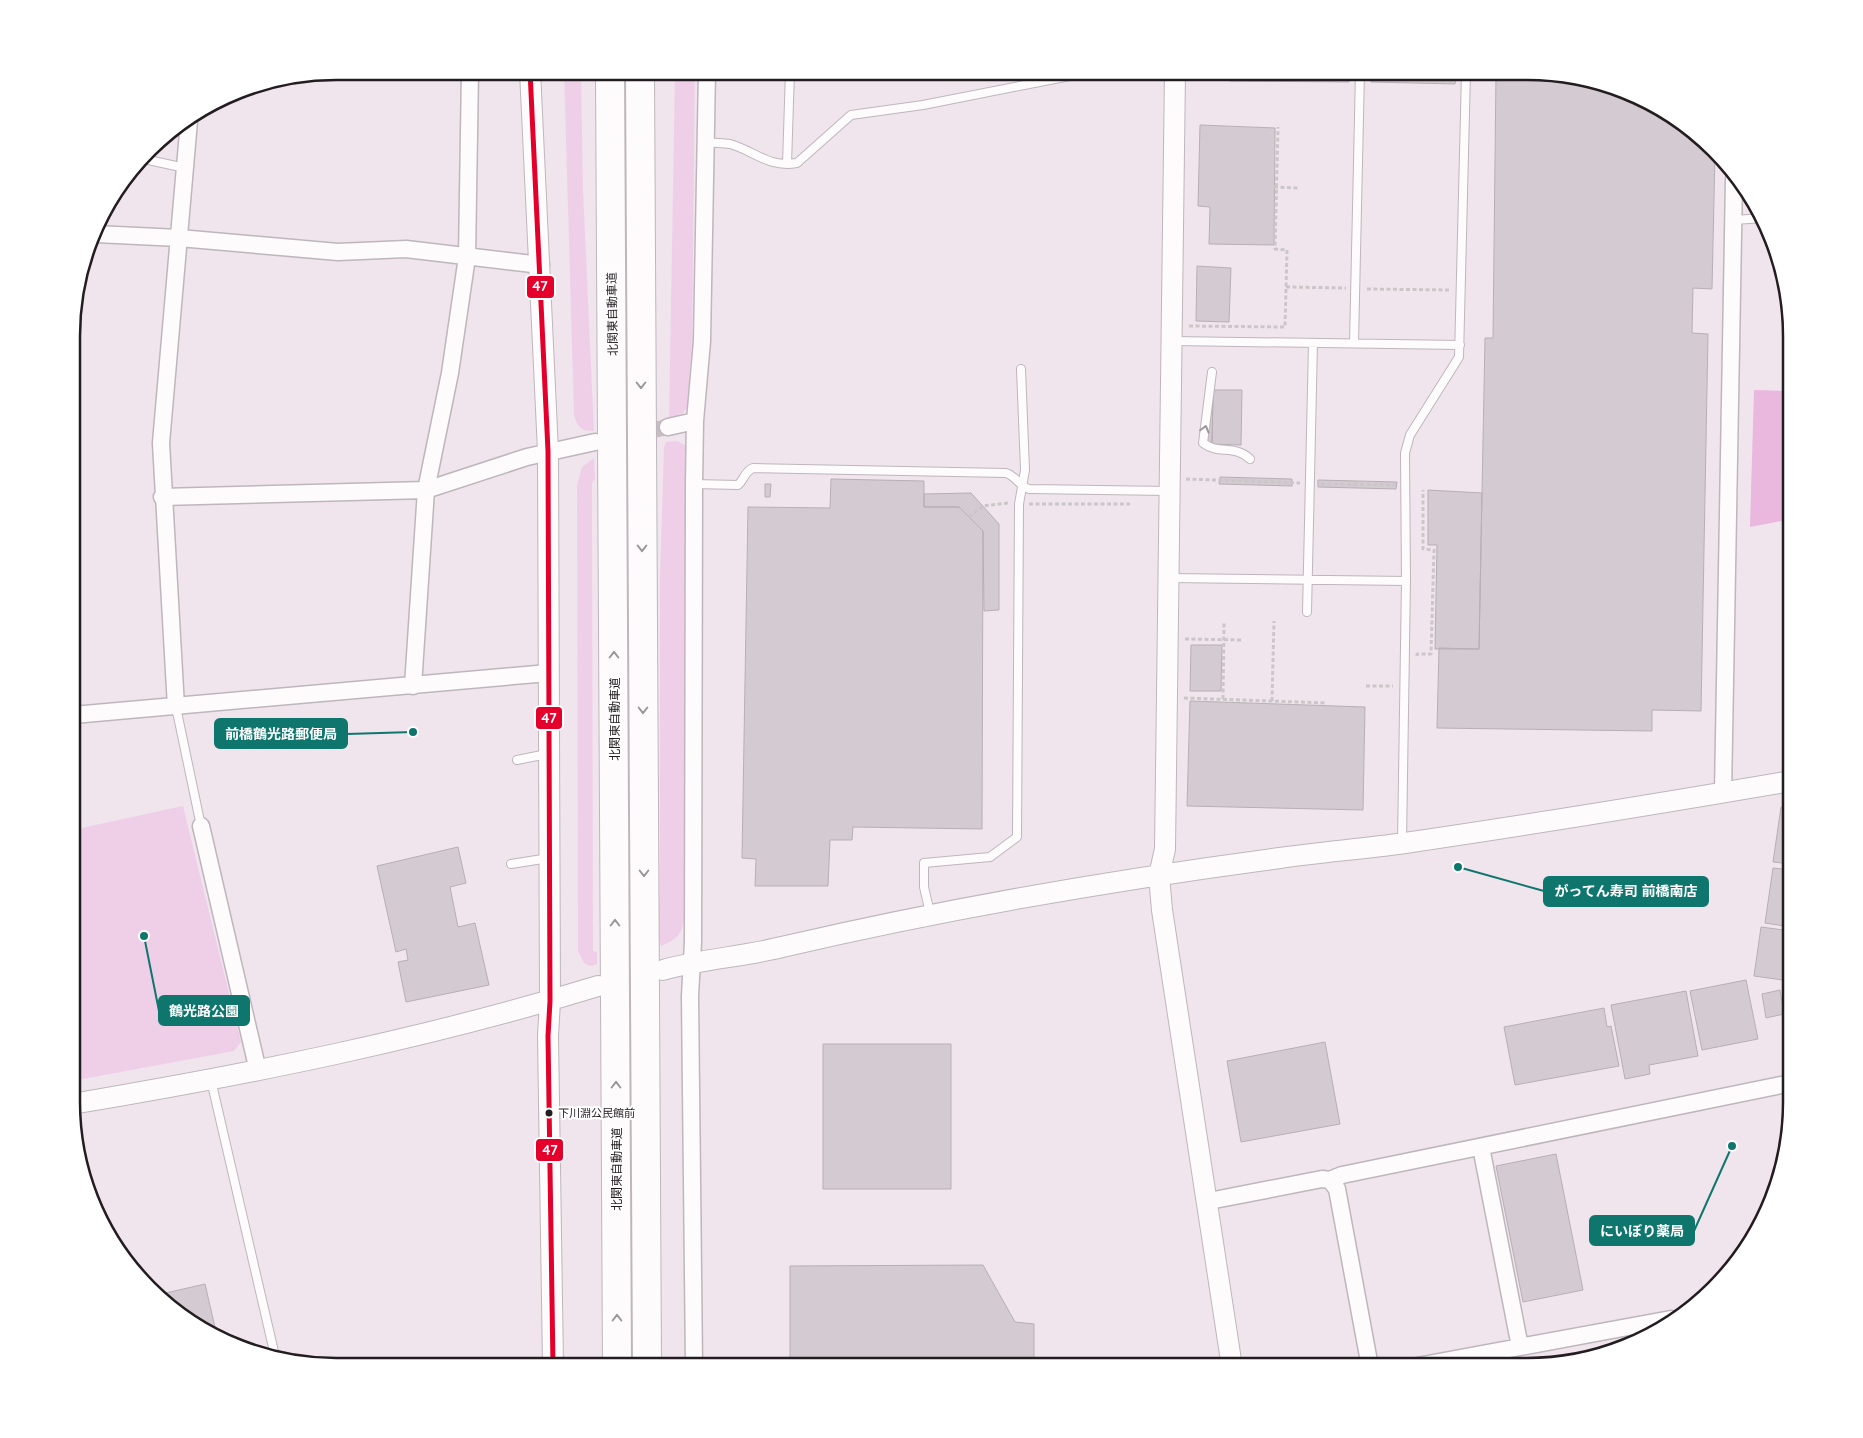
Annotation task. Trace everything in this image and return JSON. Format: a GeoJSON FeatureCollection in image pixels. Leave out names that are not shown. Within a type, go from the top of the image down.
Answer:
{"type":"FeatureCollection","features":[{"type":"Feature","properties":{"kind":"highway"},"geometry":{"type":"LineString","coordinates":[[596,80],[613,369]]}},
{"type":"Feature","properties":{"kind":"highway","name":"北関東自動車道"},"geometry":{"type":"LineString","coordinates":[[610,80],[617,1358]]}},
{"type":"Feature","properties":{"kind":"highway"},"geometry":{"type":"LineString","coordinates":[[640,80],[646,1358]]}},
{"type":"Feature","properties":{"kind":"highway"},"geometry":{"type":"LineString","coordinates":[[641,337],[657,80]]}},
{"type":"Feature","properties":{"kind":"street"},"geometry":{"type":"LineString","coordinates":[[413,686],[426,490],[450,373],[467,257],[470,80]]}},
{"type":"Feature","properties":{"kind":"street"},"geometry":{"type":"LineString","coordinates":[[531,80],[541,265],[548,451],[550,753],[550,1001],[548,1036],[553,1358]]}},
{"type":"Feature","properties":{"kind":"street"},"geometry":{"type":"LineString","coordinates":[[694,1358],[690,962],[693,942],[694,484],[695,421],[702,340],[707,80]]}},
{"type":"Feature","properties":{"kind":"street"},"geometry":{"type":"LineString","coordinates":[[1182,80],[1171,341],[1165,849],[1158,876],[1209,1201],[1231,1358]]}},
{"type":"Feature","properties":{"kind":"street"},"geometry":{"type":"LineString","coordinates":[[176,707],[162,497],[161,443],[188,127]]}},
{"type":"Feature","properties":{"kind":"street"},"geometry":{"type":"LineString","coordinates":[[1723,793],[1734,186]]}},
{"type":"Feature","properties":{"kind":"street"},"geometry":{"type":"LineString","coordinates":[[101,234],[179,238],[338,252],[406,249],[541,265]]}},
{"type":"Feature","properties":{"kind":"street"},"geometry":{"type":"LineString","coordinates":[[668,427],[695,421]]}},
{"type":"Feature","properties":{"kind":"street"},"geometry":{"type":"LineString","coordinates":[[162,497],[426,490],[548,451],[595,442]]}},
{"type":"Feature","properties":{"kind":"street"},"geometry":{"type":"LineString","coordinates":[[80,714],[548,673]]}},
{"type":"Feature","properties":{"kind":"street"},"geometry":{"type":"LineString","coordinates":[[663,970],[690,962],[778,948],[844,932],[930,915],[1158,876],[1280,858],[1402,844],[1783,782]]}},
{"type":"Feature","properties":{"kind":"street"},"geometry":{"type":"LineString","coordinates":[[201,826],[258,1071]]}},
{"type":"Feature","properties":{"kind":"street"},"geometry":{"type":"LineString","coordinates":[[80,1103],[211,1080],[381,1046],[550,1001],[598,986]]}},
{"type":"Feature","properties":{"kind":"street"},"geometry":{"type":"LineString","coordinates":[[1209,1201],[1322,1178],[1330,1180],[1342,1175],[1783,1085]]}},
{"type":"Feature","properties":{"kind":"street"},"geometry":{"type":"LineString","coordinates":[[1481,1147],[1520,1347]]}},
{"type":"Feature","properties":{"kind":"street"},"geometry":{"type":"LineString","coordinates":[[1330,1180],[1336,1189],[1368,1358]]}},
{"type":"Feature","properties":{"kind":"street"},"geometry":{"type":"LineString","coordinates":[[1461,1358],[1659,1321]]}},
{"type":"Feature","properties":{"kind":"lane"},"geometry":{"type":"LineString","coordinates":[[787,164],[790,80]]}},
{"type":"Feature","properties":{"kind":"lane"},"geometry":{"type":"LineString","coordinates":[[706,142],[729,144],[765,161],[787,164],[797,163],[850,115],[923,105],[1050,80]]}},
{"type":"Feature","properties":{"kind":"lane"},"geometry":{"type":"LineString","coordinates":[[1354,343],[1360,80]]}},
{"type":"Feature","properties":{"kind":"lane"},"geometry":{"type":"LineString","coordinates":[[1402,844],[1406,443],[1458,357],[1460,344],[1465,81]]}},
{"type":"Feature","properties":{"kind":"lane"},"geometry":{"type":"LineString","coordinates":[[150,160],[185,168]]}},
{"type":"Feature","properties":{"kind":"lane"},"geometry":{"type":"LineString","coordinates":[[1734,220],[1755,219]]}},
{"type":"Feature","properties":{"kind":"lane"},"geometry":{"type":"LineString","coordinates":[[1171,341],[1460,344]]}},
{"type":"Feature","properties":{"kind":"lane"},"geometry":{"type":"LineString","coordinates":[[1307,612],[1314,343]]}},
{"type":"Feature","properties":{"kind":"lane"},"geometry":{"type":"LineString","coordinates":[[930,915],[924,887],[924,863],[990,857],[1017,837],[1019,504],[1025,470],[1021,370]]}},
{"type":"Feature","properties":{"kind":"lane"},"geometry":{"type":"LineString","coordinates":[[1212,372],[1203,443],[1210,447],[1236,450],[1250,460]]}},
{"type":"Feature","properties":{"kind":"lane"},"geometry":{"type":"LineString","coordinates":[[694,484],[738,485],[743,481],[745,473],[752,468],[1006,473],[1014,476],[1022,486],[1029,489],[1170,491]]}},
{"type":"Feature","properties":{"kind":"lane"},"geometry":{"type":"LineString","coordinates":[[1168,578],[1406,581]]}},
{"type":"Feature","properties":{"kind":"lane"},"geometry":{"type":"LineString","coordinates":[[176,707],[201,826]]}},
{"type":"Feature","properties":{"kind":"lane"},"geometry":{"type":"LineString","coordinates":[[517,760],[550,753]]}},
{"type":"Feature","properties":{"kind":"lane"},"geometry":{"type":"LineString","coordinates":[[512,864],[549,858]]}},
{"type":"Feature","properties":{"kind":"lane"},"geometry":{"type":"LineString","coordinates":[[211,1080],[274,1350]]}},
{"type":"Feature","properties":{"kind":"path"},"geometry":{"type":"LineString","coordinates":[[1448,80],[1465,81]]}},
{"type":"Feature","properties":{"kind":"path"},"geometry":{"type":"LineString","coordinates":[[1186,326],[1285,326],[1287,250],[1275,249],[1278,127]]}},
{"type":"Feature","properties":{"kind":"path"},"geometry":{"type":"LineString","coordinates":[[1276,187],[1298,188]]}},
{"type":"Feature","properties":{"kind":"path"},"geometry":{"type":"LineString","coordinates":[[1286,287],[1461,290]]}},
{"type":"Feature","properties":{"kind":"path"},"geometry":{"type":"LineString","coordinates":[[1417,662],[1417,654],[1431,654],[1434,550],[1424,549],[1424,490]]}},
{"type":"Feature","properties":{"kind":"path"},"geometry":{"type":"LineString","coordinates":[[969,517],[983,506],[1019,504],[1136,504]]}},
{"type":"Feature","properties":{"kind":"path"},"geometry":{"type":"LineString","coordinates":[[1223,699],[1224,622]]}},
{"type":"Feature","properties":{"kind":"path"},"geometry":{"type":"LineString","coordinates":[[1272,700],[1274,622]]}},
{"type":"Feature","properties":{"kind":"path"},"geometry":{"type":"LineString","coordinates":[[1182,638],[1242,640]]}},
{"type":"Feature","properties":{"kind":"path"},"geometry":{"type":"LineString","coordinates":[[1181,698],[1327,703]]}},
{"type":"Feature","properties":{"kind":"shaded area"},"geometry":{"type":"Polygon","coordinates":[[[564,80],[581,80],[583,190],[594,431],[580,428],[574,415],[564,80]]]}},
{"type":"Feature","properties":{"kind":"shaded area"},"geometry":{"type":"Polygon","coordinates":[[[675,80],[695,80],[692,343],[687,407],[683,413],[669,419],[675,80]]]}},
{"type":"Feature","properties":{"kind":"shaded area"},"geometry":{"type":"Polygon","coordinates":[[[1754,390],[1783,391],[1783,521],[1750,527],[1754,390]]]}},
{"type":"Feature","properties":{"kind":"shaded area"},"geometry":{"type":"Polygon","coordinates":[[[677,441],[685,445],[687,456],[684,915],[681,931],[672,941],[661,946],[658,936],[660,884],[660,578],[664,447],[666,442],[677,441]]]}},
{"type":"Feature","properties":{"kind":"shaded area"},"geometry":{"type":"Polygon","coordinates":[[[594,458],[595,479],[592,483],[593,951],[597,952],[597,964],[590,966],[584,963],[578,951],[577,485],[582,467],[594,458]]]}},
{"type":"Feature","properties":{"kind":"shaded area"},"geometry":{"type":"Polygon","coordinates":[[[183,806],[241,1042],[234,1051],[80,1080],[80,828],[183,806]]]}},
{"type":"Feature","properties":{"kind":"building"},"geometry":{"type":"Polygon","coordinates":[[[1349,80],[1349,82],[1230,81],[1349,80]]]}},
{"type":"Feature","properties":{"kind":"building"},"geometry":{"type":"Polygon","coordinates":[[[1371,80],[1456,80],[1455,84],[1371,82],[1371,80]]]}},
{"type":"Feature","properties":{"kind":"building"},"geometry":{"type":"Polygon","coordinates":[[[1496,80],[1561,82],[1594,89],[1625,99],[1669,123],[1696,143],[1715,162],[1712,289],[1693,288],[1692,333],[1708,334],[1701,711],[1652,710],[1652,731],[1437,728],[1439,648],[1479,649],[1485,338],[1493,338],[1496,80]]]}},
{"type":"Feature","properties":{"kind":"building"},"geometry":{"type":"Polygon","coordinates":[[[1200,125],[1275,128],[1274,245],[1209,244],[1210,207],[1198,206],[1200,125]]]}},
{"type":"Feature","properties":{"kind":"building"},"geometry":{"type":"Polygon","coordinates":[[[1197,266],[1231,268],[1229,322],[1196,321],[1197,266]]]}},
{"type":"Feature","properties":{"kind":"building"},"geometry":{"type":"Polygon","coordinates":[[[1213,390],[1242,390],[1241,445],[1212,444],[1213,390]]]}},
{"type":"Feature","properties":{"kind":"building"},"geometry":{"type":"Polygon","coordinates":[[[1213,390],[1212,444],[1205,444],[1213,390]]]}},
{"type":"Feature","properties":{"kind":"building"},"geometry":{"type":"Polygon","coordinates":[[[1220,477],[1292,479],[1292,486],[1219,484],[1220,477]]]}},
{"type":"Feature","properties":{"kind":"building"},"geometry":{"type":"Polygon","coordinates":[[[831,479],[924,481],[924,507],[959,507],[983,531],[982,829],[853,827],[852,840],[830,840],[828,886],[755,886],[756,859],[742,858],[748,507],[830,508],[831,479]]]}},
{"type":"Feature","properties":{"kind":"building"},"geometry":{"type":"Polygon","coordinates":[[[1318,480],[1397,482],[1396,489],[1318,487],[1318,480]]]}},
{"type":"Feature","properties":{"kind":"building"},"geometry":{"type":"Polygon","coordinates":[[[765,484],[771,484],[770,497],[765,497],[765,484]]]}},
{"type":"Feature","properties":{"kind":"building"},"geometry":{"type":"Polygon","coordinates":[[[1428,490],[1482,493],[1479,649],[1435,649],[1437,545],[1428,545],[1428,490]]]}},
{"type":"Feature","properties":{"kind":"building"},"geometry":{"type":"Polygon","coordinates":[[[971,493],[999,524],[999,610],[984,611],[983,531],[959,507],[924,507],[924,494],[971,493]]]}},
{"type":"Feature","properties":{"kind":"building"},"geometry":{"type":"Polygon","coordinates":[[[1191,645],[1222,645],[1221,691],[1190,691],[1191,645]]]}},
{"type":"Feature","properties":{"kind":"building"},"geometry":{"type":"Polygon","coordinates":[[[1190,701],[1365,707],[1363,810],[1187,806],[1190,701]]]}},
{"type":"Feature","properties":{"kind":"building"},"geometry":{"type":"Polygon","coordinates":[[[1781,807],[1783,807],[1783,863],[1773,862],[1781,807]]]}},
{"type":"Feature","properties":{"kind":"building"},"geometry":{"type":"Polygon","coordinates":[[[458,847],[466,883],[450,887],[458,927],[475,923],[489,985],[406,1002],[398,962],[408,960],[406,949],[396,952],[377,866],[458,847]]]}},
{"type":"Feature","properties":{"kind":"building"},"geometry":{"type":"Polygon","coordinates":[[[1773,868],[1783,869],[1783,926],[1765,923],[1773,868]]]}},
{"type":"Feature","properties":{"kind":"building"},"geometry":{"type":"Polygon","coordinates":[[[1761,927],[1783,930],[1783,980],[1754,976],[1761,927]]]}},
{"type":"Feature","properties":{"kind":"building"},"geometry":{"type":"Polygon","coordinates":[[[1746,980],[1758,1039],[1702,1050],[1690,991],[1746,980]]]}},
{"type":"Feature","properties":{"kind":"building"},"geometry":{"type":"Polygon","coordinates":[[[1780,990],[1783,1014],[1766,1018],[1762,994],[1780,990]]]}},
{"type":"Feature","properties":{"kind":"building"},"geometry":{"type":"Polygon","coordinates":[[[1686,991],[1698,1056],[1649,1065],[1650,1074],[1625,1079],[1611,1005],[1686,991]]]}},
{"type":"Feature","properties":{"kind":"building"},"geometry":{"type":"Polygon","coordinates":[[[1604,1008],[1607,1027],[1611,1026],[1619,1066],[1515,1085],[1504,1027],[1604,1008]]]}},
{"type":"Feature","properties":{"kind":"building"},"geometry":{"type":"Polygon","coordinates":[[[1325,1042],[1340,1124],[1241,1142],[1227,1061],[1325,1042]]]}},
{"type":"Feature","properties":{"kind":"building"},"geometry":{"type":"Polygon","coordinates":[[[823,1044],[951,1044],[951,1189],[823,1189],[823,1044]]]}},
{"type":"Feature","properties":{"kind":"building"},"geometry":{"type":"Polygon","coordinates":[[[1556,1154],[1583,1290],[1523,1302],[1496,1166],[1556,1154]]]}},
{"type":"Feature","properties":{"kind":"building"},"geometry":{"type":"Polygon","coordinates":[[[983,1265],[1015,1322],[1034,1324],[1034,1358],[790,1358],[790,1266],[983,1265]]]}},
{"type":"Feature","properties":{"kind":"building"},"geometry":{"type":"Polygon","coordinates":[[[205,1284],[215,1328],[194,1315],[165,1293],[205,1284]]]}},
{"type":"Feature","properties":{"kind":"tunnel"},"geometry":{"type":"LineString","coordinates":[[604,440],[668,427]]}},
{"type":"Feature","properties":{"kind":"transit line","name":"47"},"geometry":{"type":"LineString","coordinates":[[530,80],[548,451],[550,1001],[548,1036],[553,1358]]}},
{"type":"Feature","properties":{"kind":"place","name":"前橋鶴光路郵便局"},"geometry":{"type":"Point","coordinates":[413,732]}},
{"type":"Feature","properties":{"kind":"place","name":"がってん寿司 前橋南店"},"geometry":{"type":"Point","coordinates":[1458,867]}},
{"type":"Feature","properties":{"kind":"place","name":"鶴光路公園"},"geometry":{"type":"Point","coordinates":[144,936]}},
{"type":"Feature","properties":{"kind":"place","name":"下川淵公民館前"},"geometry":{"type":"Point","coordinates":[549,1113]}},
{"type":"Feature","properties":{"kind":"place","name":"にいぼり薬局"},"geometry":{"type":"Point","coordinates":[1732,1146]}}]}
